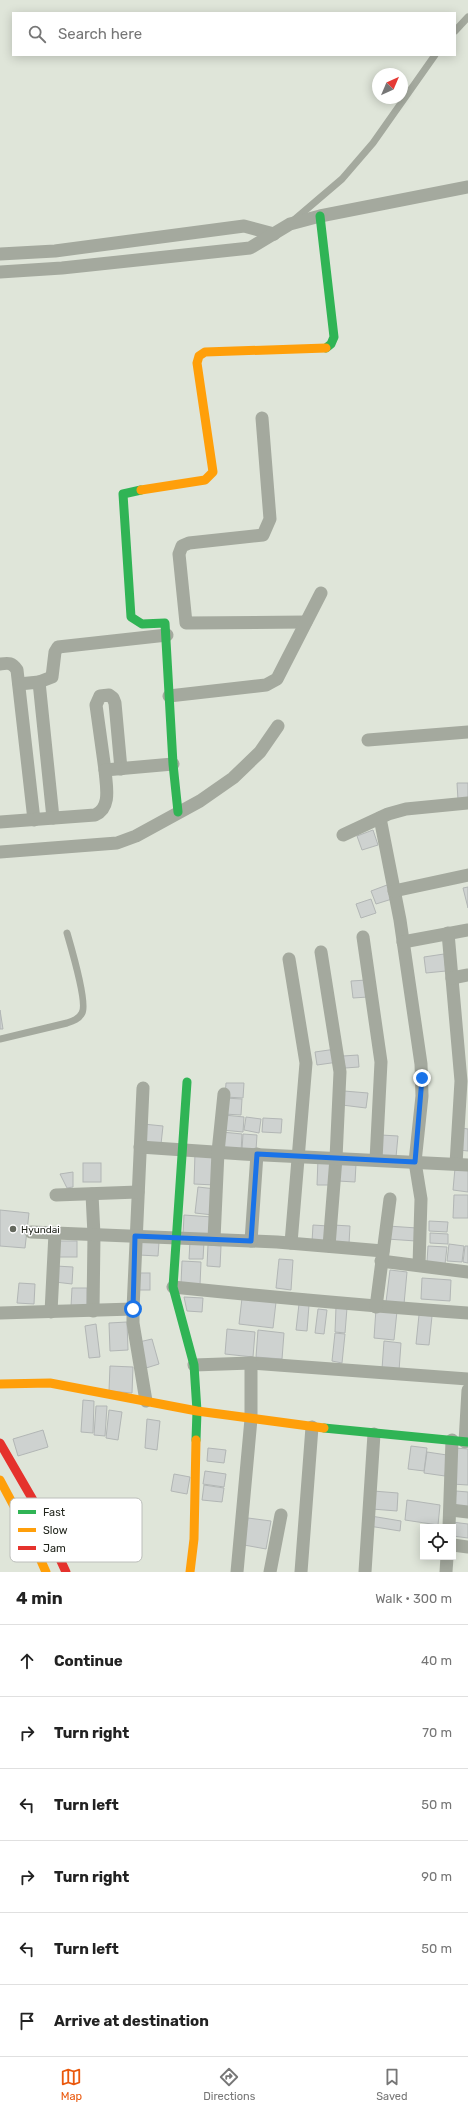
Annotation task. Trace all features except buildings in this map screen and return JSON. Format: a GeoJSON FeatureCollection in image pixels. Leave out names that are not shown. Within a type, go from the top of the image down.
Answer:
{"type":"FeatureCollection","features":[{"type":"Feature","properties":{"kind":"main road"},"geometry":{"type":"LineString","coordinates":[[178,812],[173,764],[166,629],[134,623],[131,617],[122,494],[205,480],[210,477],[213,472],[197,363],[199,356],[205,352],[326,348],[332,344],[334,334],[320,216]]}},
{"type":"Feature","properties":{"kind":"main road"},"geometry":{"type":"LineString","coordinates":[[187,1082],[181,1149],[173,1287],[194,1365],[197,1411],[194,1539],[190,1572]]}},
{"type":"Feature","properties":{"kind":"main road"},"geometry":{"type":"LineString","coordinates":[[0,1384],[50,1383],[197,1411],[251,1419],[374,1434],[462,1441]]}},
{"type":"Feature","properties":{"kind":"main road"},"geometry":{"type":"LineString","coordinates":[[0,1443],[32,1498]]}},
{"type":"Feature","properties":{"kind":"main road"},"geometry":{"type":"LineString","coordinates":[[0,1480],[10,1499]]}},
{"type":"Feature","properties":{"kind":"main road"},"geometry":{"type":"LineString","coordinates":[[42,1562],[46,1572]]}},
{"type":"Feature","properties":{"kind":"main road"},"geometry":{"type":"LineString","coordinates":[[61,1562],[66,1572]]}},
{"type":"Feature","properties":{"kind":"street"},"geometry":{"type":"LineString","coordinates":[[0,272],[62,268],[250,248],[290,224],[320,216],[468,187]]}},
{"type":"Feature","properties":{"kind":"street"},"geometry":{"type":"LineString","coordinates":[[0,254],[55,251],[244,226],[274,234]]}},
{"type":"Feature","properties":{"kind":"street"},"geometry":{"type":"LineString","coordinates":[[186,623],[179,554],[182,546],[189,543],[263,535],[270,519],[262,418]]}},
{"type":"Feature","properties":{"kind":"street"},"geometry":{"type":"LineString","coordinates":[[169,696],[266,684],[277,679],[321,593]]}},
{"type":"Feature","properties":{"kind":"street"},"geometry":{"type":"LineString","coordinates":[[18,684],[39,682],[52,677],[55,652],[58,647],[166,629],[186,623],[306,622]]}},
{"type":"Feature","properties":{"kind":"street"},"geometry":{"type":"LineString","coordinates":[[0,664],[9,663],[14,665],[17,670],[34,820]]}},
{"type":"Feature","properties":{"kind":"street"},"geometry":{"type":"LineString","coordinates":[[39,682],[53,818]]}},
{"type":"Feature","properties":{"kind":"street"},"geometry":{"type":"LineString","coordinates":[[0,822],[95,815],[102,812],[106,805],[105,770],[96,705],[100,696],[109,695],[115,702],[121,769]]}},
{"type":"Feature","properties":{"kind":"street"},"geometry":{"type":"LineString","coordinates":[[0,852],[117,843],[136,836],[200,801],[248,766],[278,726]]}},
{"type":"Feature","properties":{"kind":"street"},"geometry":{"type":"LineString","coordinates":[[368,740],[468,732]]}},
{"type":"Feature","properties":{"kind":"street"},"geometry":{"type":"LineString","coordinates":[[105,770],[173,764]]}},
{"type":"Feature","properties":{"kind":"street"},"geometry":{"type":"LineString","coordinates":[[342,835],[396,811],[419,806],[468,804]]}},
{"type":"Feature","properties":{"kind":"street"},"geometry":{"type":"LineString","coordinates":[[380,818],[403,942],[422,1078],[415,1162],[421,1199],[419,1265]]}},
{"type":"Feature","properties":{"kind":"street"},"geometry":{"type":"LineString","coordinates":[[394,891],[468,875]]}},
{"type":"Feature","properties":{"kind":"street"},"geometry":{"type":"LineString","coordinates":[[403,942],[468,930]]}},
{"type":"Feature","properties":{"kind":"street"},"geometry":{"type":"LineString","coordinates":[[140,1147],[462,1164],[465,1080],[464,1053],[452,978],[448,934]]}},
{"type":"Feature","properties":{"kind":"street"},"geometry":{"type":"LineString","coordinates":[[363,937],[381,1062],[376,1160]]}},
{"type":"Feature","properties":{"kind":"street"},"geometry":{"type":"LineString","coordinates":[[321,952],[340,1072],[336,1158],[329,1246]]}},
{"type":"Feature","properties":{"kind":"street"},"geometry":{"type":"LineString","coordinates":[[289,959],[306,1063],[291,1243]]}},
{"type":"Feature","properties":{"kind":"street"},"geometry":{"type":"LineString","coordinates":[[452,978],[468,975]]}},
{"type":"Feature","properties":{"kind":"street"},"geometry":{"type":"LineString","coordinates":[[143,1088],[135,1236],[133,1323],[146,1401]]}},
{"type":"Feature","properties":{"kind":"street"},"geometry":{"type":"LineString","coordinates":[[214,1239],[218,1152],[224,1094]]}},
{"type":"Feature","properties":{"kind":"street"},"geometry":{"type":"LineString","coordinates":[[251,1241],[257,1154]]}},
{"type":"Feature","properties":{"kind":"street"},"geometry":{"type":"LineString","coordinates":[[56,1195],[138,1192]]}},
{"type":"Feature","properties":{"kind":"street"},"geometry":{"type":"LineString","coordinates":[[92,1194],[94,1235],[93,1311]]}},
{"type":"Feature","properties":{"kind":"street"},"geometry":{"type":"LineString","coordinates":[[376,1307],[390,1199]]}},
{"type":"Feature","properties":{"kind":"street"},"geometry":{"type":"LineString","coordinates":[[31,1232],[214,1239],[329,1246],[419,1265],[468,1272]]}},
{"type":"Feature","properties":{"kind":"street"},"geometry":{"type":"LineString","coordinates":[[51,1312],[55,1233]]}},
{"type":"Feature","properties":{"kind":"street"},"geometry":{"type":"LineString","coordinates":[[173,1287],[297,1298],[376,1307],[468,1313]]}},
{"type":"Feature","properties":{"kind":"street"},"geometry":{"type":"LineString","coordinates":[[0,1313],[133,1309]]}},
{"type":"Feature","properties":{"kind":"street"},"geometry":{"type":"LineString","coordinates":[[237,1572],[251,1419],[251,1363]]}},
{"type":"Feature","properties":{"kind":"street"},"geometry":{"type":"LineString","coordinates":[[194,1365],[251,1363],[468,1379]]}},
{"type":"Feature","properties":{"kind":"street"},"geometry":{"type":"LineString","coordinates":[[449,1524],[468,1390]]}},
{"type":"Feature","properties":{"kind":"street"},"geometry":{"type":"LineString","coordinates":[[301,1572],[312,1427]]}},
{"type":"Feature","properties":{"kind":"street"},"geometry":{"type":"LineString","coordinates":[[365,1572],[374,1434]]}},
{"type":"Feature","properties":{"kind":"street"},"geometry":{"type":"LineString","coordinates":[[451,1510],[468,1512]]}},
{"type":"Feature","properties":{"kind":"street"},"geometry":{"type":"LineString","coordinates":[[270,1572],[281,1514]]}},
{"type":"Feature","properties":{"kind":"street"},"geometry":{"type":"LineString","coordinates":[[456,1545],[468,1547]]}},
{"type":"Feature","properties":{"kind":"street"},"geometry":{"type":"LineString","coordinates":[[446,1572],[447,1560]]}},
{"type":"Feature","properties":{"kind":"lane"},"geometry":{"type":"LineString","coordinates":[[456,30],[468,17]]}},
{"type":"Feature","properties":{"kind":"lane"},"geometry":{"type":"LineString","coordinates":[[290,224],[342,179],[373,143],[434,56]]}},
{"type":"Feature","properties":{"kind":"lane"},"geometry":{"type":"LineString","coordinates":[[0,1038],[67,1024],[77,1019],[83,1013],[84,1006],[82,994],[67,933]]}},
{"type":"Feature","properties":{"kind":"traffic: fast"},"geometry":{"type":"LineString","coordinates":[[320,216],[334,337],[331,344],[326,348]]}},
{"type":"Feature","properties":{"kind":"traffic: fast"},"geometry":{"type":"LineString","coordinates":[[141,490],[123,494],[131,617],[142,624],[165,623],[173,764],[178,812]]}},
{"type":"Feature","properties":{"kind":"traffic: fast"},"geometry":{"type":"LineString","coordinates":[[187,1082],[173,1287],[194,1365],[197,1411],[196,1440]]}},
{"type":"Feature","properties":{"kind":"traffic: fast"},"geometry":{"type":"LineString","coordinates":[[324,1428],[468,1442]]}},
{"type":"Feature","properties":{"kind":"traffic: slow"},"geometry":{"type":"LineString","coordinates":[[141,490],[205,480],[213,472],[197,363],[199,356],[205,352],[326,348]]}},
{"type":"Feature","properties":{"kind":"traffic: slow"},"geometry":{"type":"LineString","coordinates":[[0,1384],[50,1383],[197,1411],[324,1428]]}},
{"type":"Feature","properties":{"kind":"traffic: slow"},"geometry":{"type":"LineString","coordinates":[[190,1572],[194,1539],[196,1440]]}},
{"type":"Feature","properties":{"kind":"traffic: slow"},"geometry":{"type":"LineString","coordinates":[[0,1480],[10,1499]]}},
{"type":"Feature","properties":{"kind":"traffic: slow"},"geometry":{"type":"LineString","coordinates":[[42,1562],[46,1572]]}},
{"type":"Feature","properties":{"kind":"traffic: jam"},"geometry":{"type":"LineString","coordinates":[[0,1443],[32,1498]]}},
{"type":"Feature","properties":{"kind":"traffic: jam"},"geometry":{"type":"LineString","coordinates":[[61,1562],[66,1572]]}},
{"type":"Feature","properties":{"kind":"place","name":"Hyundai"},"geometry":{"type":"Point","coordinates":[13,1229]}},
{"type":"Feature","properties":{"kind":"route"},"geometry":{"type":"LineString","coordinates":[[133,1309],[135,1236],[251,1241],[257,1154],[415,1162],[422,1096],[422,1078]]}}]}
